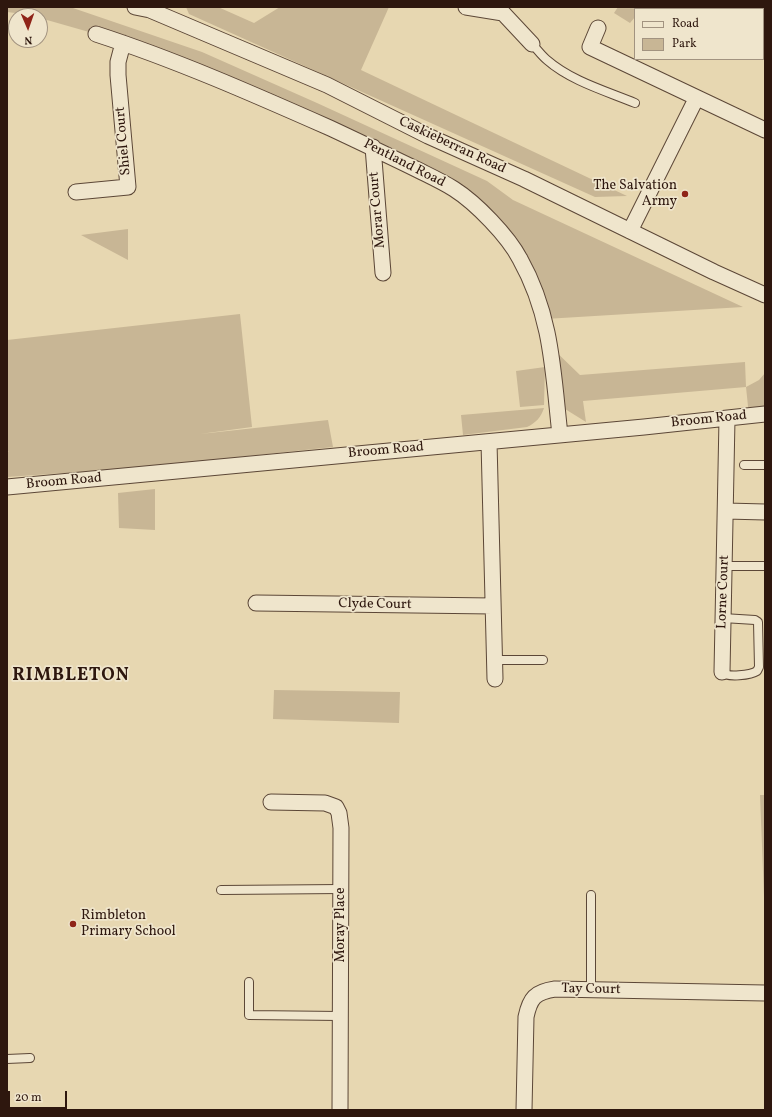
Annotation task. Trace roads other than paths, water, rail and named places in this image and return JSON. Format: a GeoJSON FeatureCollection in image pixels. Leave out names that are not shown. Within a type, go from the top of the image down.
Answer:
{"type":"FeatureCollection","features":[{"type":"Feature","properties":{"kind":"street","name":"Caskieberran Road"},"geometry":{"type":"LineString","coordinates":[[135,7],[151,9],[327,85],[428,136],[524,179],[714,272],[765,295]]}},
{"type":"Feature","properties":{"kind":"street"},"geometry":{"type":"LineString","coordinates":[[466,7],[504,10],[532,44]]}},
{"type":"Feature","properties":{"kind":"street"},"geometry":{"type":"LineString","coordinates":[[598,28],[590,47],[696,99],[765,130]]}},
{"type":"Feature","properties":{"kind":"street","name":"Pentland Road"},"geometry":{"type":"LineString","coordinates":[[96,34],[123,43],[257,96],[372,147],[459,193],[476,206],[520,258],[534,286],[545,319],[550,346],[560,435]]}},
{"type":"Feature","properties":{"kind":"street","name":"Shiel Court"},"geometry":{"type":"LineString","coordinates":[[76,192],[128,187],[118,75],[118,62],[123,43]]}},
{"type":"Feature","properties":{"kind":"street"},"geometry":{"type":"LineString","coordinates":[[630,230],[696,99]]}},
{"type":"Feature","properties":{"kind":"street","name":"Morar Court"},"geometry":{"type":"LineString","coordinates":[[372,147],[383,273]]}},
{"type":"Feature","properties":{"kind":"street","name":"Broom Road"},"geometry":{"type":"LineString","coordinates":[[7,487],[489,442],[765,414]]}},
{"type":"Feature","properties":{"kind":"street","name":"Lorne Court"},"geometry":{"type":"LineString","coordinates":[[722,672],[727,419]]}},
{"type":"Feature","properties":{"kind":"street"},"geometry":{"type":"LineString","coordinates":[[489,442],[495,679]]}},
{"type":"Feature","properties":{"kind":"street"},"geometry":{"type":"LineString","coordinates":[[726,511],[765,512]]}},
{"type":"Feature","properties":{"kind":"street","name":"Clyde Court"},"geometry":{"type":"LineString","coordinates":[[256,603],[493,606]]}},
{"type":"Feature","properties":{"kind":"street","name":"Moray Place"},"geometry":{"type":"LineString","coordinates":[[271,802],[325,803],[336,807],[339,813],[341,828],[340,1110]]}},
{"type":"Feature","properties":{"kind":"street","name":"Tay Court"},"geometry":{"type":"LineString","coordinates":[[524,1110],[526,1017],[529,1004],[536,995],[547,990],[765,993]]}},
{"type":"Feature","properties":{"kind":"lane"},"geometry":{"type":"LineString","coordinates":[[532,44],[546,60],[564,71],[635,103]]}},
{"type":"Feature","properties":{"kind":"lane"},"geometry":{"type":"LineString","coordinates":[[744,465],[765,465]]}},
{"type":"Feature","properties":{"kind":"lane"},"geometry":{"type":"LineString","coordinates":[[725,566],[765,566]]}},
{"type":"Feature","properties":{"kind":"lane"},"geometry":{"type":"LineString","coordinates":[[722,672],[726,675],[751,674],[757,671],[759,667],[758,622],[755,620],[724,618]]}},
{"type":"Feature","properties":{"kind":"lane"},"geometry":{"type":"LineString","coordinates":[[494,660],[543,660]]}},
{"type":"Feature","properties":{"kind":"lane"},"geometry":{"type":"LineString","coordinates":[[221,890],[341,890]]}},
{"type":"Feature","properties":{"kind":"lane"},"geometry":{"type":"LineString","coordinates":[[591,990],[592,895]]}},
{"type":"Feature","properties":{"kind":"lane"},"geometry":{"type":"LineString","coordinates":[[249,982],[249,1015],[340,1016]]}},
{"type":"Feature","properties":{"kind":"lane"},"geometry":{"type":"LineString","coordinates":[[7,1059],[30,1058]]}},
{"type":"Feature","properties":{"kind":"place","name":"The Salvation Army"},"geometry":{"type":"Point","coordinates":[685,194]}},
{"type":"Feature","properties":{"kind":"place","name":"Rimbleton Primary School"},"geometry":{"type":"Point","coordinates":[73,924]}},
{"type":"Feature","properties":{"kind":"district","name":"RIMBLETON"},"geometry":{"type":"Point","coordinates":[71,677]}}]}
